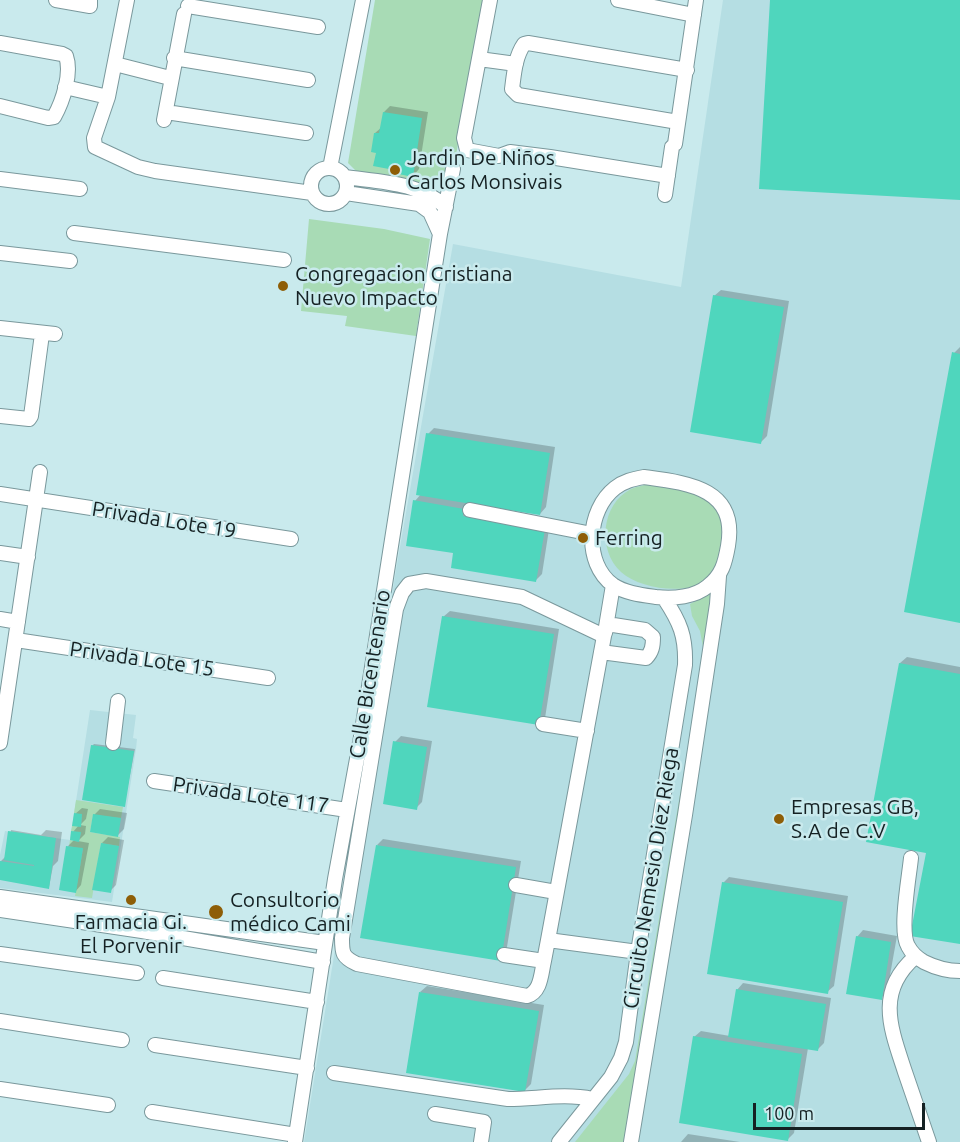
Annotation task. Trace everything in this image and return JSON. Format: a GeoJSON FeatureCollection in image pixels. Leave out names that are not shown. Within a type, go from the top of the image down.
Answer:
{"type":"FeatureCollection","features":[{"type":"Feature","properties":{"kind":"street"},"geometry":{"type":"LineString","coordinates":[[56,0],[90,3]]}},
{"type":"Feature","properties":{"kind":"street"},"geometry":{"type":"LineString","coordinates":[[127,0],[108,96],[94,138],[95,147],[138,167],[154,171],[312,193]]}},
{"type":"Feature","properties":{"kind":"street"},"geometry":{"type":"LineString","coordinates":[[330,168],[363,0]]}},
{"type":"Feature","properties":{"kind":"street"},"geometry":{"type":"LineString","coordinates":[[490,0],[464,138],[467,150],[499,156],[510,152],[550,157],[668,176]]}},
{"type":"Feature","properties":{"kind":"street"},"geometry":{"type":"LineString","coordinates":[[618,0],[654,3],[694,15]]}},
{"type":"Feature","properties":{"kind":"street"},"geometry":{"type":"LineString","coordinates":[[665,195],[687,70],[696,0]]}},
{"type":"Feature","properties":{"kind":"street"},"geometry":{"type":"LineString","coordinates":[[306,133],[165,116],[170,78],[186,10],[318,27]]}},
{"type":"Feature","properties":{"kind":"street"},"geometry":{"type":"LineString","coordinates":[[0,43],[66,56],[69,66],[56,114],[51,118],[0,106]]}},
{"type":"Feature","properties":{"kind":"street"},"geometry":{"type":"LineString","coordinates":[[678,122],[518,95],[512,89],[516,64],[524,44],[528,43],[687,70]]}},
{"type":"Feature","properties":{"kind":"street"},"geometry":{"type":"LineString","coordinates":[[174,58],[308,80]]}},
{"type":"Feature","properties":{"kind":"street"},"geometry":{"type":"LineString","coordinates":[[479,59],[516,64]]}},
{"type":"Feature","properties":{"kind":"street"},"geometry":{"type":"LineString","coordinates":[[115,64],[170,78]]}},
{"type":"Feature","properties":{"kind":"street"},"geometry":{"type":"LineString","coordinates":[[65,87],[108,96]]}},
{"type":"Feature","properties":{"kind":"street"},"geometry":{"type":"LineString","coordinates":[[345,177],[346,193],[340,200],[329,204],[319,201],[312,193],[314,176],[330,168],[345,177],[416,188],[429,194],[446,207]]}},
{"type":"Feature","properties":{"kind":"street","name":"Calle Bicentenario"},"geometry":{"type":"LineString","coordinates":[[295,1139],[323,962],[329,878],[347,810],[361,737],[440,234],[453,169]]}},
{"type":"Feature","properties":{"kind":"street"},"geometry":{"type":"LineString","coordinates":[[0,179],[80,189]]}},
{"type":"Feature","properties":{"kind":"street"},"geometry":{"type":"LineString","coordinates":[[346,193],[419,204],[430,212],[440,234]]}},
{"type":"Feature","properties":{"kind":"street"},"geometry":{"type":"LineString","coordinates":[[74,233],[284,260]]}},
{"type":"Feature","properties":{"kind":"street"},"geometry":{"type":"LineString","coordinates":[[0,253],[70,261]]}},
{"type":"Feature","properties":{"kind":"street"},"geometry":{"type":"LineString","coordinates":[[0,328],[48,334],[31,416],[29,419],[0,416]]}},
{"type":"Feature","properties":{"kind":"street"},"geometry":{"type":"LineString","coordinates":[[407,349],[422,350]]}},
{"type":"Feature","properties":{"kind":"street"},"geometry":{"type":"LineString","coordinates":[[0,743],[4,686],[16,640],[40,472]]}},
{"type":"Feature","properties":{"kind":"street","name":"Circuito Nemesio Diez Riega"},"geometry":{"type":"LineString","coordinates":[[613,585],[601,573],[594,560],[592,534],[602,502],[615,488],[630,479],[644,477],[692,486],[712,494],[722,505],[728,518],[730,535],[725,563],[719,576],[717,604],[685,815],[631,1142]]}},
{"type":"Feature","properties":{"kind":"street","name":"Privada Lote 19"},"geometry":{"type":"LineString","coordinates":[[0,494],[291,539]]}},
{"type":"Feature","properties":{"kind":"street"},"geometry":{"type":"LineString","coordinates":[[470,510],[592,534]]}},
{"type":"Feature","properties":{"kind":"street"},"geometry":{"type":"LineString","coordinates":[[0,553],[28,557]]}},
{"type":"Feature","properties":{"kind":"street"},"geometry":{"type":"LineString","coordinates":[[601,652],[646,658],[653,645],[653,637],[645,630],[605,630],[522,597],[426,582],[410,584],[402,592],[396,609],[342,938],[342,952],[349,960],[357,964],[527,996],[533,994],[538,988],[544,961],[587,731],[601,652],[605,630],[613,585],[625,591],[664,598],[693,594],[706,588],[719,576]]}},
{"type":"Feature","properties":{"kind":"street","name":"Circuito Nemesio Diez Riega"},"geometry":{"type":"LineString","coordinates":[[559,1142],[611,1077],[626,1042],[638,952],[685,665],[686,643],[682,628],[664,598]]}},
{"type":"Feature","properties":{"kind":"street"},"geometry":{"type":"LineString","coordinates":[[0,619],[18,622]]}},
{"type":"Feature","properties":{"kind":"street","name":"Privada Lote 15"},"geometry":{"type":"LineString","coordinates":[[16,640],[268,678]]}},
{"type":"Feature","properties":{"kind":"street"},"geometry":{"type":"LineString","coordinates":[[113,743],[118,701]]}},
{"type":"Feature","properties":{"kind":"street"},"geometry":{"type":"LineString","coordinates":[[543,724],[587,731]]}},
{"type":"Feature","properties":{"kind":"street","name":"Privada Lote 117"},"geometry":{"type":"LineString","coordinates":[[154,781],[347,810]]}},
{"type":"Feature","properties":{"kind":"street"},"geometry":{"type":"LineString","coordinates":[[662,811],[685,815]]}},
{"type":"Feature","properties":{"kind":"street"},"geometry":{"type":"LineString","coordinates":[[911,858],[904,931],[907,945],[915,957],[932,966],[948,971],[960,971]]}},
{"type":"Feature","properties":{"kind":"street"},"geometry":{"type":"LineString","coordinates":[[516,885],[556,892]]}},
{"type":"Feature","properties":{"kind":"street"},"geometry":{"type":"LineString","coordinates":[[0,897],[325,943]]}},
{"type":"Feature","properties":{"kind":"street"},"geometry":{"type":"LineString","coordinates":[[0,910],[142,931],[323,962]]}},
{"type":"Feature","properties":{"kind":"street"},"geometry":{"type":"LineString","coordinates":[[142,931],[143,916]]}},
{"type":"Feature","properties":{"kind":"street"},"geometry":{"type":"LineString","coordinates":[[548,940],[638,952]]}},
{"type":"Feature","properties":{"kind":"street"},"geometry":{"type":"LineString","coordinates":[[0,954],[137,973]]}},
{"type":"Feature","properties":{"kind":"street"},"geometry":{"type":"LineString","coordinates":[[504,955],[544,961]]}},
{"type":"Feature","properties":{"kind":"street"},"geometry":{"type":"LineString","coordinates":[[915,957],[906,965],[896,980],[890,1002],[890,1027],[929,1142]]}},
{"type":"Feature","properties":{"kind":"street"},"geometry":{"type":"LineString","coordinates":[[163,978],[316,1002]]}},
{"type":"Feature","properties":{"kind":"street"},"geometry":{"type":"LineString","coordinates":[[0,1021],[122,1040]]}},
{"type":"Feature","properties":{"kind":"street"},"geometry":{"type":"LineString","coordinates":[[155,1045],[306,1068]]}},
{"type":"Feature","properties":{"kind":"street"},"geometry":{"type":"LineString","coordinates":[[334,1073],[508,1099],[565,1095],[592,1099]]}},
{"type":"Feature","properties":{"kind":"street"},"geometry":{"type":"LineString","coordinates":[[0,1089],[108,1105]]}},
{"type":"Feature","properties":{"kind":"street"},"geometry":{"type":"LineString","coordinates":[[152,1112],[295,1139]]}},
{"type":"Feature","properties":{"kind":"street"},"geometry":{"type":"LineString","coordinates":[[435,1114],[484,1122],[481,1142]]}},
{"type":"Feature","properties":{"kind":"shaded area"},"geometry":{"type":"Polygon","coordinates":[[[723,0],[960,0],[960,1142],[304,1142],[397,564],[453,244],[681,287],[723,0]]]}},
{"type":"Feature","properties":{"kind":"shaded area"},"geometry":{"type":"Polygon","coordinates":[[[90,710],[136,715],[133,738],[137,739],[136,749],[112,902],[0,888],[0,855],[5,831],[70,840],[90,710]]]}},
{"type":"Feature","properties":{"kind":"green space"},"geometry":{"type":"Polygon","coordinates":[[[375,0],[483,0],[454,167],[426,185],[356,171],[348,163],[375,0]]]}},
{"type":"Feature","properties":{"kind":"green space"},"geometry":{"type":"Polygon","coordinates":[[[309,219],[384,229],[430,239],[416,336],[345,326],[347,316],[301,311],[309,219]]]}},
{"type":"Feature","properties":{"kind":"green space"},"geometry":{"type":"Polygon","coordinates":[[[653,483],[684,488],[707,497],[713,502],[725,522],[728,536],[718,566],[711,578],[702,584],[679,589],[653,587],[630,578],[613,563],[608,552],[606,528],[613,505],[631,489],[653,483]]]}},
{"type":"Feature","properties":{"kind":"green space"},"geometry":{"type":"Polygon","coordinates":[[[715,591],[632,1142],[575,1142],[629,1074],[635,1061],[704,652],[700,631],[692,616],[690,604],[715,591]]]}},
{"type":"Feature","properties":{"kind":"green space"},"geometry":{"type":"Polygon","coordinates":[[[76,800],[123,807],[121,818],[93,815],[90,832],[120,837],[119,846],[101,843],[92,898],[75,896],[83,849],[69,846],[70,840],[79,842],[81,833],[71,831],[72,826],[81,826],[82,815],[74,813],[76,800]]]}},
{"type":"Feature","properties":{"kind":"building"},"geometry":{"type":"Polygon","coordinates":[[[770,0],[960,0],[960,200],[759,189],[770,0]]]}},
{"type":"Feature","properties":{"kind":"building","name":"Jardin De Niños Carlos Monsivais"},"geometry":{"type":"Polygon","coordinates":[[[383,112],[422,118],[413,177],[373,166],[376,153],[371,152],[374,133],[379,133],[383,112]]]}},
{"type":"Feature","properties":{"kind":"building"},"geometry":{"type":"Polygon","coordinates":[[[713,295],[784,307],[761,444],[690,432],[713,295]]]}},
{"type":"Feature","properties":{"kind":"building"},"geometry":{"type":"Polygon","coordinates":[[[952,352],[960,354],[960,623],[904,612],[952,352]]]}},
{"type":"Feature","properties":{"kind":"building"},"geometry":{"type":"Polygon","coordinates":[[[426,433],[550,453],[540,515],[416,495],[426,433]]]}},
{"type":"Feature","properties":{"kind":"building"},"geometry":{"type":"Polygon","coordinates":[[[413,500],[464,509],[463,516],[545,529],[536,582],[451,568],[453,553],[406,546],[413,500]]]}},
{"type":"Feature","properties":{"kind":"building"},"geometry":{"type":"Polygon","coordinates":[[[442,616],[554,634],[539,725],[427,707],[442,616]]]}},
{"type":"Feature","properties":{"kind":"building"},"geometry":{"type":"Polygon","coordinates":[[[899,663],[960,674],[960,944],[910,936],[926,853],[866,842],[899,663]]]}},
{"type":"Feature","properties":{"kind":"building"},"geometry":{"type":"Polygon","coordinates":[[[393,741],[427,747],[417,810],[383,804],[393,741]]]}},
{"type":"Feature","properties":{"kind":"building"},"geometry":{"type":"Polygon","coordinates":[[[91,745],[134,751],[125,807],[82,800],[91,745]]]}},
{"type":"Feature","properties":{"kind":"building"},"geometry":{"type":"Polygon","coordinates":[[[74,813],[82,814],[81,827],[72,826],[74,813]]]}},
{"type":"Feature","properties":{"kind":"building"},"geometry":{"type":"Polygon","coordinates":[[[93,814],[121,818],[118,837],[90,832],[93,814]]]}},
{"type":"Feature","properties":{"kind":"building"},"geometry":{"type":"Polygon","coordinates":[[[8,831],[56,838],[49,889],[0,880],[0,861],[34,866],[4,860],[8,831]]]}},
{"type":"Feature","properties":{"kind":"building"},"geometry":{"type":"Polygon","coordinates":[[[71,831],[81,832],[79,842],[70,840],[71,831]]]}},
{"type":"Feature","properties":{"kind":"building"},"geometry":{"type":"Polygon","coordinates":[[[101,843],[119,846],[111,893],[92,890],[101,843]]]}},
{"type":"Feature","properties":{"kind":"building"},"geometry":{"type":"Polygon","coordinates":[[[376,845],[516,867],[501,961],[360,938],[376,845]]]}},
{"type":"Feature","properties":{"kind":"building"},"geometry":{"type":"Polygon","coordinates":[[[66,846],[83,848],[76,893],[59,890],[66,846]]]}},
{"type":"Feature","properties":{"kind":"building"},"geometry":{"type":"Polygon","coordinates":[[[722,882],[843,902],[828,994],[707,974],[722,882]]]}},
{"type":"Feature","properties":{"kind":"building"},"geometry":{"type":"Polygon","coordinates":[[[856,936],[891,942],[882,1000],[846,994],[856,936]]]}},
{"type":"Feature","properties":{"kind":"building"},"geometry":{"type":"Polygon","coordinates":[[[736,989],[826,1004],[818,1051],[728,1037],[736,989]]]}},
{"type":"Feature","properties":{"kind":"building"},"geometry":{"type":"Polygon","coordinates":[[[419,992],[539,1011],[525,1092],[406,1073],[419,992]]]}},
{"type":"Feature","properties":{"kind":"building"},"geometry":{"type":"Polygon","coordinates":[[[693,1036],[802,1054],[788,1141],[679,1123],[693,1036]]]}},
{"type":"Feature","properties":{"kind":"place","name":"Jardin De Niños Carlos Monsivais"},"geometry":{"type":"Point","coordinates":[395,170]}},
{"type":"Feature","properties":{"kind":"place","name":"Congregacion Cristiana Nuevo Impacto"},"geometry":{"type":"Point","coordinates":[283,286]}},
{"type":"Feature","properties":{"kind":"place","name":"Ferring"},"geometry":{"type":"Point","coordinates":[583,538]}},
{"type":"Feature","properties":{"kind":"place","name":"Empresas GB, S.A de C.V"},"geometry":{"type":"Point","coordinates":[779,819]}},
{"type":"Feature","properties":{"kind":"place","name":"Farmacia Gi. El Porvenir"},"geometry":{"type":"Point","coordinates":[131,900]}},
{"type":"Feature","properties":{"kind":"place","name":"Consultorio médico Cami"},"geometry":{"type":"Point","coordinates":[216,912]}}]}
